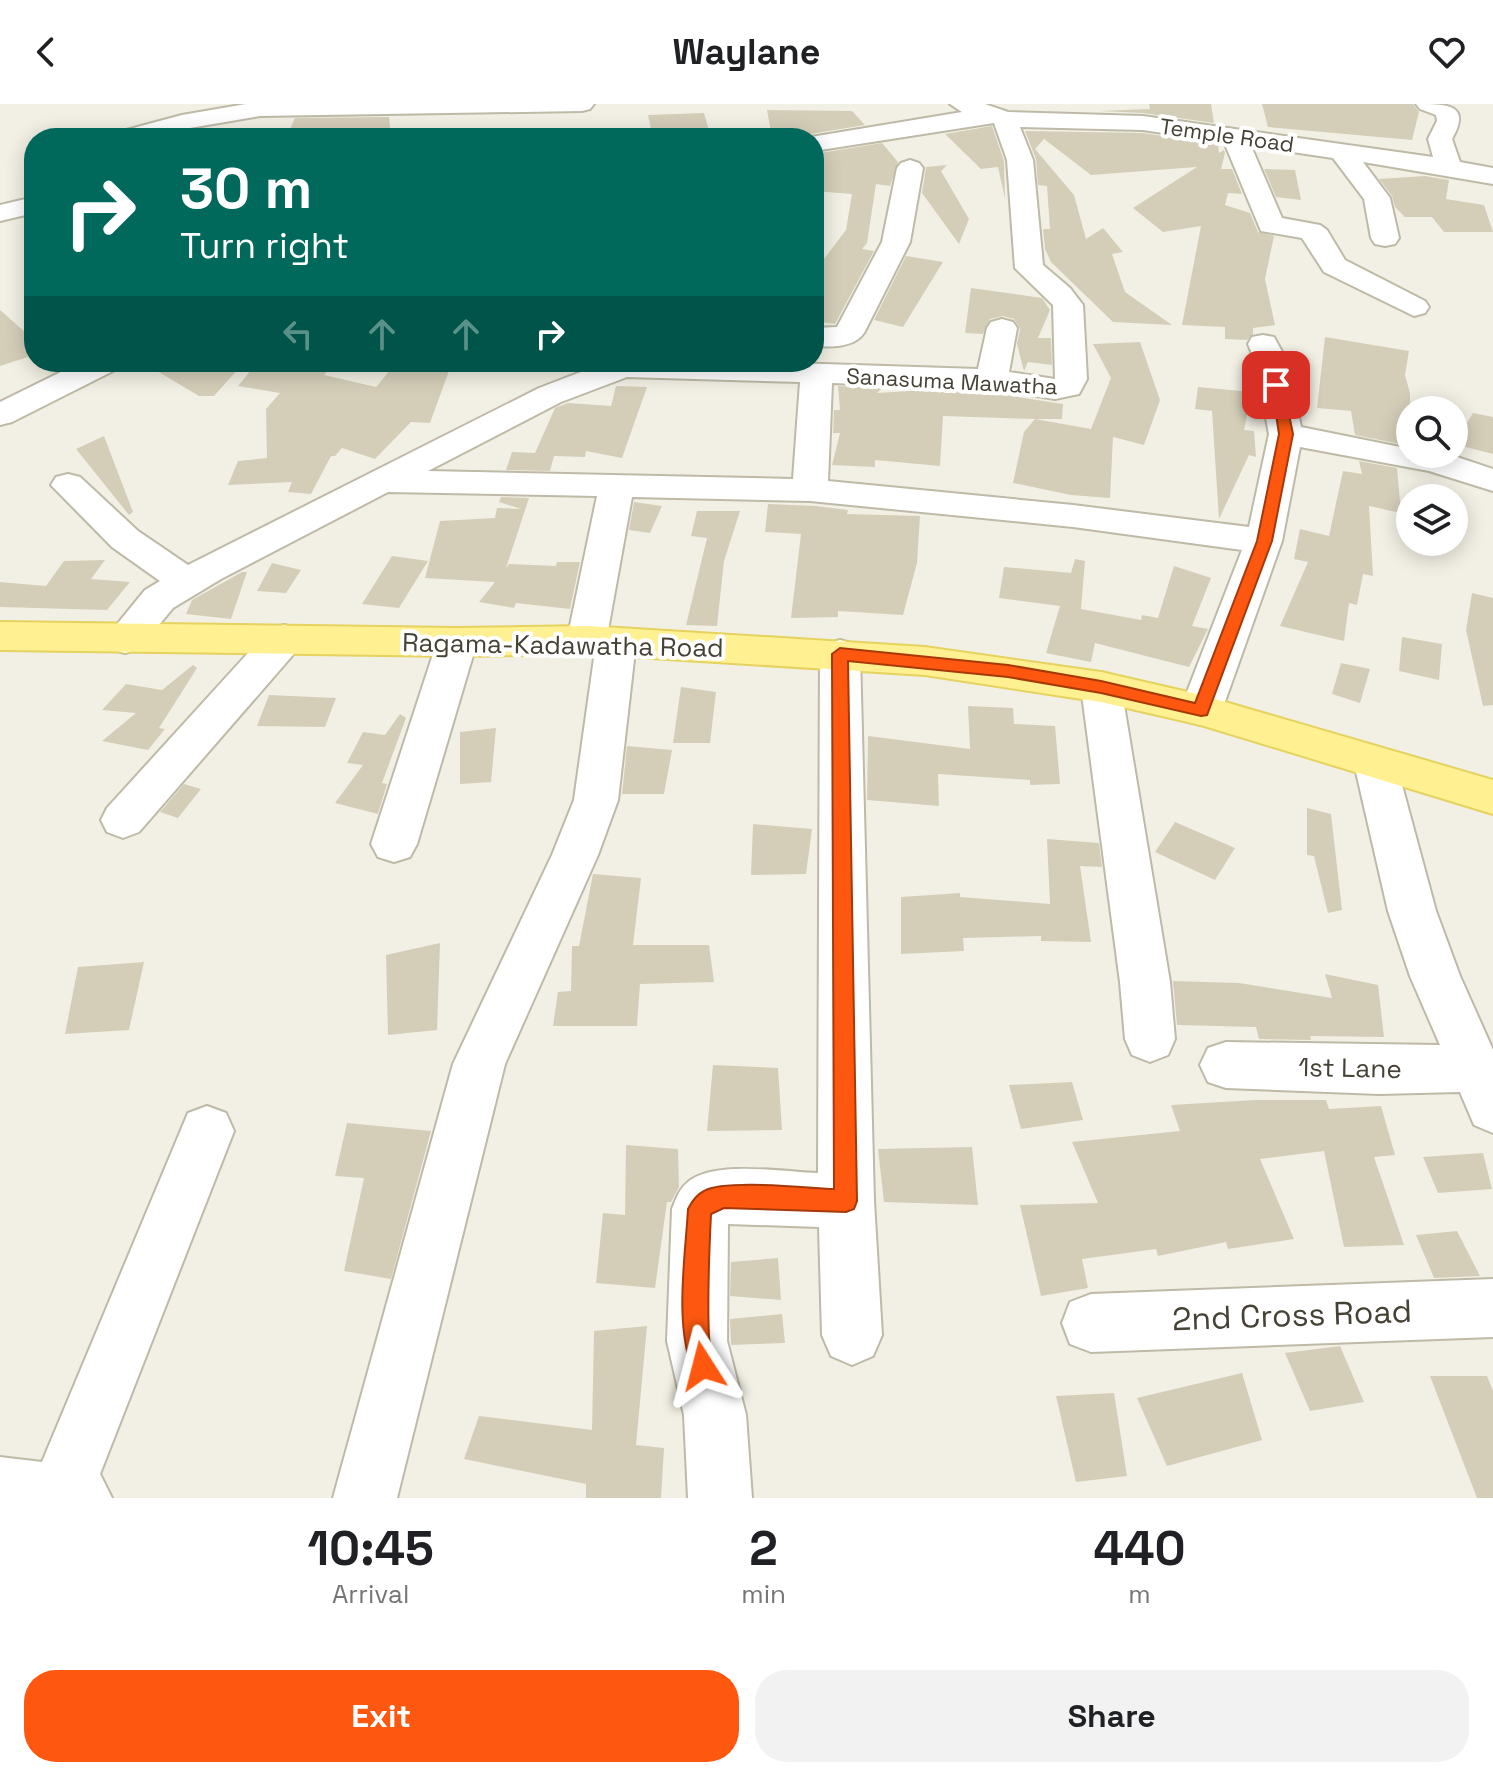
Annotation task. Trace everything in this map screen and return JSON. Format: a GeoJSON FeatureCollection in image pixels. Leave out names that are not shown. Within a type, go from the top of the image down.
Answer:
{"type":"FeatureCollection","features":[{"type":"Feature","properties":{"kind":"main road","name":"Ragama-Kadawatha Road"},"geometry":{"type":"LineString","coordinates":[[0,636],[601,641],[840,654],[994,669],[1101,687],[1201,710],[1493,797]]}},
{"type":"Feature","properties":{"kind":"street"},"geometry":{"type":"LineString","coordinates":[[160,128],[259,106],[582,104]]}},
{"type":"Feature","properties":{"kind":"street","name":"Temple Road"},"geometry":{"type":"LineString","coordinates":[[962,104],[997,117],[1143,123],[1449,167],[1492,177]]}},
{"type":"Feature","properties":{"kind":"street"},"geometry":{"type":"LineString","coordinates":[[1428,104],[1447,111],[1449,121],[1440,139],[1449,167]]}},
{"type":"Feature","properties":{"kind":"street"},"geometry":{"type":"LineString","coordinates":[[258,128],[259,106]]}},
{"type":"Feature","properties":{"kind":"street"},"geometry":{"type":"LineString","coordinates":[[824,142],[997,117]]}},
{"type":"Feature","properties":{"kind":"street","name":"Sanasuma Mawatha"},"geometry":{"type":"LineString","coordinates":[[778,372],[992,379],[1055,389],[1068,387],[1071,379],[1068,305],[1060,294],[1029,268],[1020,160],[997,117]]}},
{"type":"Feature","properties":{"kind":"street"},"geometry":{"type":"LineString","coordinates":[[1235,138],[1271,225],[1310,231],[1317,236],[1334,266],[1414,307]]}},
{"type":"Feature","properties":{"kind":"street"},"geometry":{"type":"LineString","coordinates":[[1341,151],[1377,198],[1385,238]]}},
{"type":"Feature","properties":{"kind":"street"},"geometry":{"type":"LineString","coordinates":[[824,338],[849,333],[896,242],[910,168]]}},
{"type":"Feature","properties":{"kind":"street"},"geometry":{"type":"LineString","coordinates":[[0,213],[24,207]]}},
{"type":"Feature","properties":{"kind":"street"},"geometry":{"type":"LineString","coordinates":[[992,379],[1002,328]]}},
{"type":"Feature","properties":{"kind":"street"},"geometry":{"type":"LineString","coordinates":[[1201,710],[1264,541],[1286,434],[1271,361],[1263,344]]}},
{"type":"Feature","properties":{"kind":"street"},"geometry":{"type":"LineString","coordinates":[[2,412],[85,372]]}},
{"type":"Feature","properties":{"kind":"street","name":"Sanasuma Mawatha"},"geometry":{"type":"LineString","coordinates":[[125,639],[159,599],[187,582],[550,395],[607,372]]}},
{"type":"Feature","properties":{"kind":"street"},"geometry":{"type":"LineString","coordinates":[[810,490],[816,374]]}},
{"type":"Feature","properties":{"kind":"street"},"geometry":{"type":"LineString","coordinates":[[1286,434],[1396,455]]}},
{"type":"Feature","properties":{"kind":"street"},"geometry":{"type":"LineString","coordinates":[[1459,468],[1493,480]]}},
{"type":"Feature","properties":{"kind":"street","name":"Sanasuma Mawatha"},"geometry":{"type":"LineString","coordinates":[[380,481],[810,490],[1073,516],[1264,541]]}},
{"type":"Feature","properties":{"kind":"street"},"geometry":{"type":"LineString","coordinates":[[365,1498],[479,1064],[575,855],[596,800],[601,641],[617,484]]}},
{"type":"Feature","properties":{"kind":"street"},"geometry":{"type":"LineString","coordinates":[[68,485],[125,539],[187,582]]}},
{"type":"Feature","properties":{"kind":"street"},"geometry":{"type":"LineString","coordinates":[[123,820],[284,639]]}},
{"type":"Feature","properties":{"kind":"street"},"geometry":{"type":"LineString","coordinates":[[394,844],[457,642]]}},
{"type":"Feature","properties":{"kind":"street"},"geometry":{"type":"LineString","coordinates":[[840,654],[846,1201],[852,1335]]}},
{"type":"Feature","properties":{"kind":"street"},"geometry":{"type":"LineString","coordinates":[[1101,687],[1145,982],[1150,1039]]}},
{"type":"Feature","properties":{"kind":"street"},"geometry":{"type":"LineString","coordinates":[[1375,763],[1412,911],[1435,976],[1484,1088]]}},
{"type":"Feature","properties":{"kind":"street","name":"1st Lane"},"geometry":{"type":"LineString","coordinates":[[1226,1065],[1379,1070],[1484,1088]]}},
{"type":"Feature","properties":{"kind":"street"},"geometry":{"type":"LineString","coordinates":[[46,1494],[207,1131]]}},
{"type":"Feature","properties":{"kind":"street"},"geometry":{"type":"LineString","coordinates":[[720,1498],[715,1415],[697,1341],[700,1209],[710,1199],[724,1197],[846,1201]]}},
{"type":"Feature","properties":{"kind":"street","name":"2nd Cross Road"},"geometry":{"type":"LineString","coordinates":[[1091,1323],[1493,1308]]}},
{"type":"Feature","properties":{"kind":"building"},"geometry":{"type":"Polygon","coordinates":[[[1149,104],[1211,104],[1214,123],[1143,113],[1100,111],[1150,109],[1149,104]]]}},
{"type":"Feature","properties":{"kind":"building"},"geometry":{"type":"Polygon","coordinates":[[[1262,104],[1413,104],[1419,112],[1412,140],[1268,127],[1262,104]]]}},
{"type":"Feature","properties":{"kind":"building"},"geometry":{"type":"Polygon","coordinates":[[[767,110],[852,111],[865,125],[824,132],[824,128],[770,128],[767,110]]]}},
{"type":"Feature","properties":{"kind":"building"},"geometry":{"type":"Polygon","coordinates":[[[704,113],[708,128],[651,128],[648,115],[704,113]]]}},
{"type":"Feature","properties":{"kind":"building"},"geometry":{"type":"Polygon","coordinates":[[[389,117],[390,128],[290,128],[295,118],[389,117]]]}},
{"type":"Feature","properties":{"kind":"building"},"geometry":{"type":"Polygon","coordinates":[[[992,126],[1004,161],[1005,199],[998,167],[981,169],[945,134],[992,126]]]}},
{"type":"Feature","properties":{"kind":"building"},"geometry":{"type":"Polygon","coordinates":[[[1025,131],[1143,133],[1218,144],[1219,153],[1224,150],[1225,153],[1221,169],[1232,169],[1242,194],[1228,193],[1225,205],[1250,213],[1258,232],[1274,236],[1265,279],[1275,325],[1253,328],[1253,334],[1247,340],[1225,339],[1225,327],[1182,325],[1201,226],[1163,232],[1133,208],[1197,167],[1091,175],[1044,139],[1035,149],[1074,195],[1086,239],[1103,228],[1123,252],[1112,254],[1125,292],[1172,325],[1113,322],[1051,262],[1045,249],[1043,229],[1050,229],[1047,186],[1038,185],[1036,159],[1025,131]]]}},
{"type":"Feature","properties":{"kind":"building"},"geometry":{"type":"Polygon","coordinates":[[[882,143],[898,162],[890,186],[876,184],[867,243],[862,249],[874,251],[835,324],[824,322],[824,259],[846,230],[852,194],[824,192],[824,152],[882,143]]]}},
{"type":"Feature","properties":{"kind":"building"},"geometry":{"type":"Polygon","coordinates":[[[947,165],[941,171],[969,219],[959,244],[922,193],[926,167],[947,165]]]}},
{"type":"Feature","properties":{"kind":"building"},"geometry":{"type":"Polygon","coordinates":[[[1264,169],[1295,170],[1301,200],[1276,197],[1264,169]]]}},
{"type":"Feature","properties":{"kind":"building"},"geometry":{"type":"Polygon","coordinates":[[[1425,176],[1449,180],[1446,199],[1484,205],[1493,232],[1444,232],[1432,217],[1405,217],[1395,207],[1392,196],[1379,179],[1425,176]]]}},
{"type":"Feature","properties":{"kind":"building"},"geometry":{"type":"Polygon","coordinates":[[[906,256],[943,262],[903,327],[874,320],[906,256]]]}},
{"type":"Feature","properties":{"kind":"building"},"geometry":{"type":"Polygon","coordinates":[[[971,288],[1042,298],[1050,310],[1038,338],[1051,338],[1052,365],[1028,362],[1024,371],[1017,344],[1020,329],[1014,319],[1003,316],[990,319],[983,334],[965,333],[971,288]]]}},
{"type":"Feature","properties":{"kind":"building"},"geometry":{"type":"Polygon","coordinates":[[[0,310],[24,331],[24,358],[0,366],[0,310]]]}},
{"type":"Feature","properties":{"kind":"building"},"geometry":{"type":"Polygon","coordinates":[[[1325,337],[1409,351],[1405,375],[1410,396],[1396,396],[1396,443],[1355,435],[1351,411],[1317,408],[1325,337]]]}},
{"type":"Feature","properties":{"kind":"building"},"geometry":{"type":"Polygon","coordinates":[[[1140,342],[1160,400],[1144,445],[1113,437],[1110,498],[1071,495],[1013,483],[1024,432],[1035,419],[1091,429],[1111,378],[1093,344],[1140,342]]]}},
{"type":"Feature","properties":{"kind":"building"},"geometry":{"type":"Polygon","coordinates":[[[159,372],[236,372],[214,396],[199,396],[159,372]]]}},
{"type":"Feature","properties":{"kind":"building"},"geometry":{"type":"Polygon","coordinates":[[[249,372],[326,372],[324,375],[376,387],[389,372],[449,372],[430,423],[411,422],[375,459],[342,448],[331,456],[311,494],[288,492],[292,482],[228,485],[238,461],[267,458],[266,409],[280,393],[238,386],[249,372]]]}},
{"type":"Feature","properties":{"kind":"building"},"geometry":{"type":"Polygon","coordinates":[[[616,386],[647,387],[622,458],[586,451],[585,457],[554,456],[550,471],[506,470],[512,452],[535,453],[555,408],[568,403],[611,406],[616,386]]]}},
{"type":"Feature","properties":{"kind":"building"},"geometry":{"type":"Polygon","coordinates":[[[838,386],[882,388],[877,393],[978,391],[1063,404],[1062,419],[943,416],[940,466],[875,460],[875,467],[832,465],[840,433],[833,433],[834,410],[840,410],[838,386]]]}},
{"type":"Feature","properties":{"kind":"building"},"geometry":{"type":"Polygon","coordinates":[[[1198,387],[1252,392],[1244,430],[1254,431],[1256,457],[1249,455],[1219,519],[1212,411],[1195,409],[1198,387]]]}},
{"type":"Feature","properties":{"kind":"building"},"geometry":{"type":"Polygon","coordinates":[[[1473,413],[1493,417],[1493,454],[1468,448],[1468,421],[1473,413]]]}},
{"type":"Feature","properties":{"kind":"building"},"geometry":{"type":"Polygon","coordinates":[[[104,436],[133,512],[129,515],[76,449],[104,436]]]}},
{"type":"Feature","properties":{"kind":"building"},"geometry":{"type":"Polygon","coordinates":[[[1359,461],[1397,468],[1396,512],[1369,506],[1373,576],[1363,574],[1357,605],[1349,603],[1344,641],[1280,626],[1308,562],[1294,559],[1300,529],[1329,536],[1343,471],[1362,474],[1359,461]]]}},
{"type":"Feature","properties":{"kind":"building"},"geometry":{"type":"Polygon","coordinates":[[[501,497],[529,498],[506,568],[509,564],[556,566],[557,562],[580,562],[570,609],[516,603],[514,608],[479,602],[495,582],[425,578],[440,521],[495,518],[497,508],[521,509],[499,502],[501,497]]]}},
{"type":"Feature","properties":{"kind":"building"},"geometry":{"type":"Polygon","coordinates":[[[634,502],[662,506],[650,533],[629,530],[634,502]]]}},
{"type":"Feature","properties":{"kind":"building"},"geometry":{"type":"Polygon","coordinates":[[[768,504],[848,510],[847,514],[920,516],[917,563],[903,615],[838,611],[838,617],[791,618],[801,534],[765,532],[768,504]]]}},
{"type":"Feature","properties":{"kind":"building"},"geometry":{"type":"Polygon","coordinates":[[[697,511],[740,511],[724,561],[717,626],[686,625],[707,538],[691,536],[697,511]]]}},
{"type":"Feature","properties":{"kind":"building"},"geometry":{"type":"Polygon","coordinates":[[[392,556],[428,561],[399,608],[362,604],[392,556]]]}},
{"type":"Feature","properties":{"kind":"building"},"geometry":{"type":"Polygon","coordinates":[[[1075,559],[1085,561],[1081,609],[1141,620],[1142,615],[1158,618],[1174,566],[1211,578],[1192,626],[1208,629],[1189,667],[1095,643],[1091,662],[1046,653],[1060,606],[999,598],[1004,567],[1071,573],[1075,559]]]}},
{"type":"Feature","properties":{"kind":"building"},"geometry":{"type":"Polygon","coordinates":[[[105,560],[91,579],[130,582],[107,610],[0,607],[0,582],[46,586],[64,561],[105,560]]]}},
{"type":"Feature","properties":{"kind":"building"},"geometry":{"type":"Polygon","coordinates":[[[272,563],[301,570],[286,593],[257,591],[272,563]]]}},
{"type":"Feature","properties":{"kind":"building"},"geometry":{"type":"Polygon","coordinates":[[[247,572],[231,619],[186,614],[192,600],[247,572]]]}},
{"type":"Feature","properties":{"kind":"building"},"geometry":{"type":"Polygon","coordinates":[[[1472,593],[1493,598],[1493,705],[1483,706],[1466,630],[1472,593]]]}},
{"type":"Feature","properties":{"kind":"building"},"geometry":{"type":"Polygon","coordinates":[[[1402,637],[1442,644],[1439,680],[1399,671],[1402,637]]]}},
{"type":"Feature","properties":{"kind":"building"},"geometry":{"type":"Polygon","coordinates":[[[1341,663],[1370,669],[1360,703],[1332,694],[1341,663]]]}},
{"type":"Feature","properties":{"kind":"building"},"geometry":{"type":"Polygon","coordinates":[[[193,665],[197,668],[159,728],[165,729],[148,750],[102,741],[136,713],[102,710],[126,684],[162,690],[193,665]]]}},
{"type":"Feature","properties":{"kind":"building"},"geometry":{"type":"Polygon","coordinates":[[[681,687],[716,692],[710,743],[673,743],[681,687]]]}},
{"type":"Feature","properties":{"kind":"building"},"geometry":{"type":"Polygon","coordinates":[[[269,695],[336,698],[325,727],[257,726],[269,695]]]}},
{"type":"Feature","properties":{"kind":"building"},"geometry":{"type":"Polygon","coordinates":[[[968,706],[1013,708],[1014,724],[1055,726],[1060,784],[1030,785],[1030,780],[938,774],[939,806],[867,800],[868,736],[970,749],[968,706]]]}},
{"type":"Feature","properties":{"kind":"building"},"geometry":{"type":"Polygon","coordinates":[[[400,714],[406,718],[382,783],[387,784],[378,814],[335,803],[363,765],[347,763],[363,732],[385,735],[400,714]]]}},
{"type":"Feature","properties":{"kind":"building"},"geometry":{"type":"Polygon","coordinates":[[[496,728],[491,782],[460,784],[460,732],[496,728]]]}},
{"type":"Feature","properties":{"kind":"building"},"geometry":{"type":"Polygon","coordinates":[[[627,746],[672,750],[664,794],[622,794],[627,746]]]}},
{"type":"Feature","properties":{"kind":"building"},"geometry":{"type":"Polygon","coordinates":[[[184,784],[201,789],[178,818],[160,812],[184,784]]]}},
{"type":"Feature","properties":{"kind":"building"},"geometry":{"type":"Polygon","coordinates":[[[1307,808],[1331,814],[1342,910],[1328,913],[1314,856],[1307,855],[1307,808]]]}},
{"type":"Feature","properties":{"kind":"building"},"geometry":{"type":"Polygon","coordinates":[[[1175,822],[1235,848],[1215,880],[1155,852],[1175,822]]]}},
{"type":"Feature","properties":{"kind":"building"},"geometry":{"type":"Polygon","coordinates":[[[753,824],[812,829],[806,874],[751,875],[753,824]]]}},
{"type":"Feature","properties":{"kind":"building"},"geometry":{"type":"Polygon","coordinates":[[[1047,839],[1099,843],[1102,867],[1080,866],[1091,942],[1041,941],[1041,936],[963,938],[964,951],[901,954],[901,897],[960,893],[960,897],[1050,904],[1047,839]]]}},
{"type":"Feature","properties":{"kind":"building"},"geometry":{"type":"Polygon","coordinates":[[[593,874],[641,878],[633,945],[709,945],[714,982],[640,984],[637,1026],[553,1026],[558,992],[571,991],[572,946],[579,946],[593,874]]]}},
{"type":"Feature","properties":{"kind":"building"},"geometry":{"type":"Polygon","coordinates":[[[440,943],[437,1030],[388,1035],[386,955],[440,943]]]}},
{"type":"Feature","properties":{"kind":"building"},"geometry":{"type":"Polygon","coordinates":[[[144,962],[129,1030],[65,1034],[78,967],[144,962]]]}},
{"type":"Feature","properties":{"kind":"building"},"geometry":{"type":"Polygon","coordinates":[[[1325,974],[1378,985],[1384,1037],[1259,1039],[1256,1027],[1177,1025],[1173,981],[1239,983],[1332,998],[1325,974]]]}},
{"type":"Feature","properties":{"kind":"building"},"geometry":{"type":"Polygon","coordinates":[[[713,1065],[778,1068],[782,1130],[707,1131],[713,1065]]]}},
{"type":"Feature","properties":{"kind":"building"},"geometry":{"type":"Polygon","coordinates":[[[1072,1082],[1083,1120],[1021,1129],[1009,1085],[1072,1082]]]}},
{"type":"Feature","properties":{"kind":"building"},"geometry":{"type":"Polygon","coordinates":[[[1326,1100],[1329,1109],[1381,1106],[1395,1155],[1374,1157],[1404,1245],[1344,1247],[1324,1151],[1260,1159],[1294,1239],[1228,1249],[1226,1242],[1158,1256],[1156,1249],[1082,1259],[1088,1288],[1041,1296],[1020,1205],[1098,1203],[1072,1142],[1180,1131],[1171,1105],[1326,1100]]]}},
{"type":"Feature","properties":{"kind":"building"},"geometry":{"type":"Polygon","coordinates":[[[347,1123],[431,1131],[391,1279],[344,1271],[364,1178],[335,1176],[347,1123]]]}},
{"type":"Feature","properties":{"kind":"building"},"geometry":{"type":"Polygon","coordinates":[[[626,1145],[678,1149],[679,1187],[671,1202],[667,1202],[655,1288],[596,1283],[603,1213],[625,1215],[626,1145]]]}},
{"type":"Feature","properties":{"kind":"building"},"geometry":{"type":"Polygon","coordinates":[[[972,1147],[978,1205],[884,1202],[878,1149],[972,1147]]]}},
{"type":"Feature","properties":{"kind":"building"},"geometry":{"type":"Polygon","coordinates":[[[1483,1153],[1492,1189],[1438,1193],[1423,1157],[1483,1153]]]}},
{"type":"Feature","properties":{"kind":"building"},"geometry":{"type":"Polygon","coordinates":[[[1457,1231],[1480,1276],[1434,1278],[1416,1235],[1457,1231]]]}},
{"type":"Feature","properties":{"kind":"building"},"geometry":{"type":"Polygon","coordinates":[[[778,1258],[781,1300],[730,1296],[731,1262],[778,1258]]]}},
{"type":"Feature","properties":{"kind":"building"},"geometry":{"type":"Polygon","coordinates":[[[782,1314],[785,1343],[731,1345],[730,1319],[782,1314]]]}},
{"type":"Feature","properties":{"kind":"building"},"geometry":{"type":"Polygon","coordinates":[[[647,1326],[636,1445],[664,1448],[661,1498],[586,1498],[586,1484],[464,1459],[479,1416],[592,1430],[594,1331],[647,1326]]]}},
{"type":"Feature","properties":{"kind":"building"},"geometry":{"type":"Polygon","coordinates":[[[1340,1346],[1364,1402],[1310,1411],[1285,1353],[1340,1346]]]}},
{"type":"Feature","properties":{"kind":"building"},"geometry":{"type":"Polygon","coordinates":[[[1242,1373],[1262,1440],[1167,1466],[1137,1398],[1242,1373]]]}},
{"type":"Feature","properties":{"kind":"building"},"geometry":{"type":"Polygon","coordinates":[[[1430,1376],[1487,1376],[1493,1391],[1493,1498],[1477,1498],[1430,1376]]]}},
{"type":"Feature","properties":{"kind":"building"},"geometry":{"type":"Polygon","coordinates":[[[1114,1393],[1127,1476],[1076,1482],[1056,1396],[1114,1393]]]}},
{"type":"Feature","properties":{"kind":"route"},"geometry":{"type":"LineString","coordinates":[[703,1366],[697,1341],[696,1289],[700,1209],[710,1199],[724,1197],[846,1201],[840,654],[1008,671],[1101,687],[1201,710],[1264,541],[1286,434],[1276,385]]}}]}
